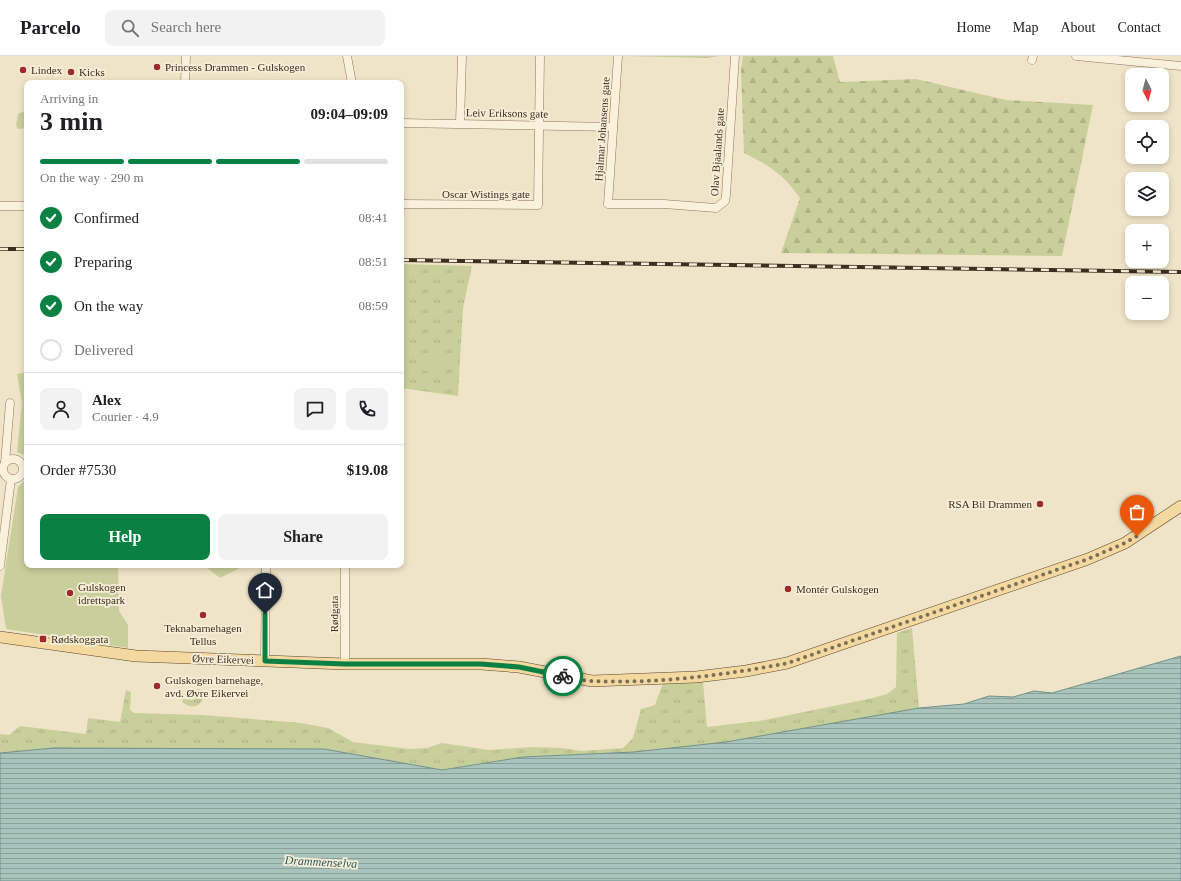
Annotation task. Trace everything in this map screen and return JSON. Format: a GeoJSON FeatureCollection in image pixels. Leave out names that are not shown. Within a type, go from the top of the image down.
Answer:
{"type":"FeatureCollection","features":[{"type":"Feature","properties":{"kind":"main road","name":"Øvre Eikervei"},"geometry":{"type":"LineString","coordinates":[[0,637],[136,656],[345,664],[481,664],[519,667],[592,681],[696,677],[746,671],[788,663],[1088,559],[1125,543],[1181,506]]}},
{"type":"Feature","properties":{"kind":"street"},"geometry":{"type":"LineString","coordinates":[[185,80],[186,56]]}},
{"type":"Feature","properties":{"kind":"street"},"geometry":{"type":"LineString","coordinates":[[347,56],[351,80]]}},
{"type":"Feature","properties":{"kind":"street"},"geometry":{"type":"LineString","coordinates":[[460,123],[462,56]]}},
{"type":"Feature","properties":{"kind":"street"},"geometry":{"type":"LineString","coordinates":[[539,124],[540,56]]}},
{"type":"Feature","properties":{"kind":"street","name":"Hjalmar Johansens gate"},"geometry":{"type":"LineString","coordinates":[[608,204],[618,56]]}},
{"type":"Feature","properties":{"kind":"street","name":"Olav Bjaalands gate"},"geometry":{"type":"LineString","coordinates":[[608,204],[664,204],[716,208],[725,201],[735,56]]}},
{"type":"Feature","properties":{"kind":"street"},"geometry":{"type":"LineString","coordinates":[[1076,56],[1181,66]]}},
{"type":"Feature","properties":{"kind":"street","name":"Leiv Eriksons gate"},"geometry":{"type":"LineString","coordinates":[[404,123],[539,124],[613,127]]}},
{"type":"Feature","properties":{"kind":"street","name":"Oscar Wistings gate"},"geometry":{"type":"LineString","coordinates":[[404,204],[538,205],[539,124]]}},
{"type":"Feature","properties":{"kind":"street"},"geometry":{"type":"LineString","coordinates":[[0,206],[24,206]]}},
{"type":"Feature","properties":{"kind":"street"},"geometry":{"type":"LineString","coordinates":[[10,403],[3,472],[11,479]]}},
{"type":"Feature","properties":{"kind":"street"},"geometry":{"type":"LineString","coordinates":[[5,463],[10,459],[16,460],[23,467],[20,476],[11,479]]}},
{"type":"Feature","properties":{"kind":"street"},"geometry":{"type":"LineString","coordinates":[[0,566],[11,479]]}},
{"type":"Feature","properties":{"kind":"street"},"geometry":{"type":"LineString","coordinates":[[265,661],[266,568]]}},
{"type":"Feature","properties":{"kind":"street","name":"Rødgata"},"geometry":{"type":"LineString","coordinates":[[345,664],[346,568]]}},
{"type":"Feature","properties":{"kind":"green space"},"geometry":{"type":"Polygon","coordinates":[[[623,56],[719,56],[708,58],[623,56]]]}},
{"type":"Feature","properties":{"kind":"green space"},"geometry":{"type":"Polygon","coordinates":[[[743,56],[833,56],[840,82],[916,79],[1006,100],[1093,105],[1062,256],[781,253],[800,198],[788,183],[775,171],[744,153],[741,70],[743,56]]]}},
{"type":"Feature","properties":{"kind":"green space"},"geometry":{"type":"Polygon","coordinates":[[[24,111],[24,128],[18,129],[16,126],[18,114],[24,111]]]}},
{"type":"Feature","properties":{"kind":"green space"},"geometry":{"type":"Polygon","coordinates":[[[404,264],[472,266],[463,308],[458,396],[404,388],[404,264]]]}},
{"type":"Feature","properties":{"kind":"green space"},"geometry":{"type":"Polygon","coordinates":[[[429,354],[440,356],[444,360],[443,370],[432,373],[418,368],[417,365],[420,355],[429,354]]]}},
{"type":"Feature","properties":{"kind":"green space"},"geometry":{"type":"Polygon","coordinates":[[[24,373],[24,455],[17,452],[22,403],[17,374],[24,373]]]}},
{"type":"Feature","properties":{"kind":"green space"},"geometry":{"type":"Polygon","coordinates":[[[24,481],[24,568],[118,568],[119,611],[128,625],[128,648],[6,629],[1,596],[18,487],[24,481]]]}},
{"type":"Feature","properties":{"kind":"green space"},"geometry":{"type":"Polygon","coordinates":[[[207,568],[239,568],[238,569],[220,578],[207,568]]]}},
{"type":"Feature","properties":{"kind":"green space"},"geometry":{"type":"Polygon","coordinates":[[[912,628],[919,708],[726,742],[634,752],[523,757],[442,770],[324,749],[54,748],[0,753],[0,734],[9,735],[20,726],[86,734],[88,718],[120,722],[126,690],[131,692],[130,710],[134,713],[203,715],[301,723],[328,728],[353,742],[409,749],[427,748],[442,743],[489,750],[532,747],[562,748],[582,751],[623,748],[633,738],[641,709],[655,705],[663,683],[703,681],[707,727],[759,721],[887,694],[896,687],[897,633],[912,628]]]}},
{"type":"Feature","properties":{"kind":"green space"},"geometry":{"type":"Polygon","coordinates":[[[198,689],[205,691],[206,693],[202,701],[197,706],[194,707],[186,705],[182,702],[183,699],[195,699],[196,690],[198,689]]]}},
{"type":"Feature","properties":{"kind":"water","name":"Drammenselva"},"geometry":{"type":"Polygon","coordinates":[[[1181,656],[1181,881],[0,881],[0,753],[54,748],[324,749],[442,770],[523,757],[634,752],[726,742],[919,708],[964,704],[989,696],[1013,697],[1034,691],[1052,693],[1181,656]]]}},
{"type":"Feature","properties":{"kind":"railway"},"geometry":{"type":"LineString","coordinates":[[0,249],[24,249]]}},
{"type":"Feature","properties":{"kind":"railway"},"geometry":{"type":"LineString","coordinates":[[404,260],[1181,272]]}},
{"type":"Feature","properties":{"kind":"way so far"},"geometry":{"type":"LineString","coordinates":[[563,676],[592,681],[696,677],[746,671],[788,663],[1088,559],[1104,553],[1137,536]]}},
{"type":"Feature","properties":{"kind":"place","name":"Princess Drammen - Gulskogen"},"geometry":{"type":"Point","coordinates":[157,67]}},
{"type":"Feature","properties":{"kind":"place","name":"Lindex"},"geometry":{"type":"Point","coordinates":[23,70]}},
{"type":"Feature","properties":{"kind":"place","name":"Kicks"},"geometry":{"type":"Point","coordinates":[71,72]}},
{"type":"Feature","properties":{"kind":"place","name":"RSA Bil Drammen"},"geometry":{"type":"Point","coordinates":[1040,504]}},
{"type":"Feature","properties":{"kind":"place","name":"Montér Gulskogen"},"geometry":{"type":"Point","coordinates":[788,589]}},
{"type":"Feature","properties":{"kind":"place","name":"Gulskogen idrettspark"},"geometry":{"type":"Point","coordinates":[70,593]}},
{"type":"Feature","properties":{"kind":"place","name":"Teknabarnehagen Tellus"},"geometry":{"type":"Point","coordinates":[203,615]}},
{"type":"Feature","properties":{"kind":"place","name":"Rødskoggata"},"geometry":{"type":"Point","coordinates":[43,639]}},
{"type":"Feature","properties":{"kind":"place","name":"Gulskogen barnehage, avd. Øvre Eikervei"},"geometry":{"type":"Point","coordinates":[157,686]}},
{"type":"Feature","properties":{"kind":"route"},"geometry":{"type":"LineString","coordinates":[[265,614],[265,661],[345,664],[481,664],[519,667],[563,676]]}}]}
